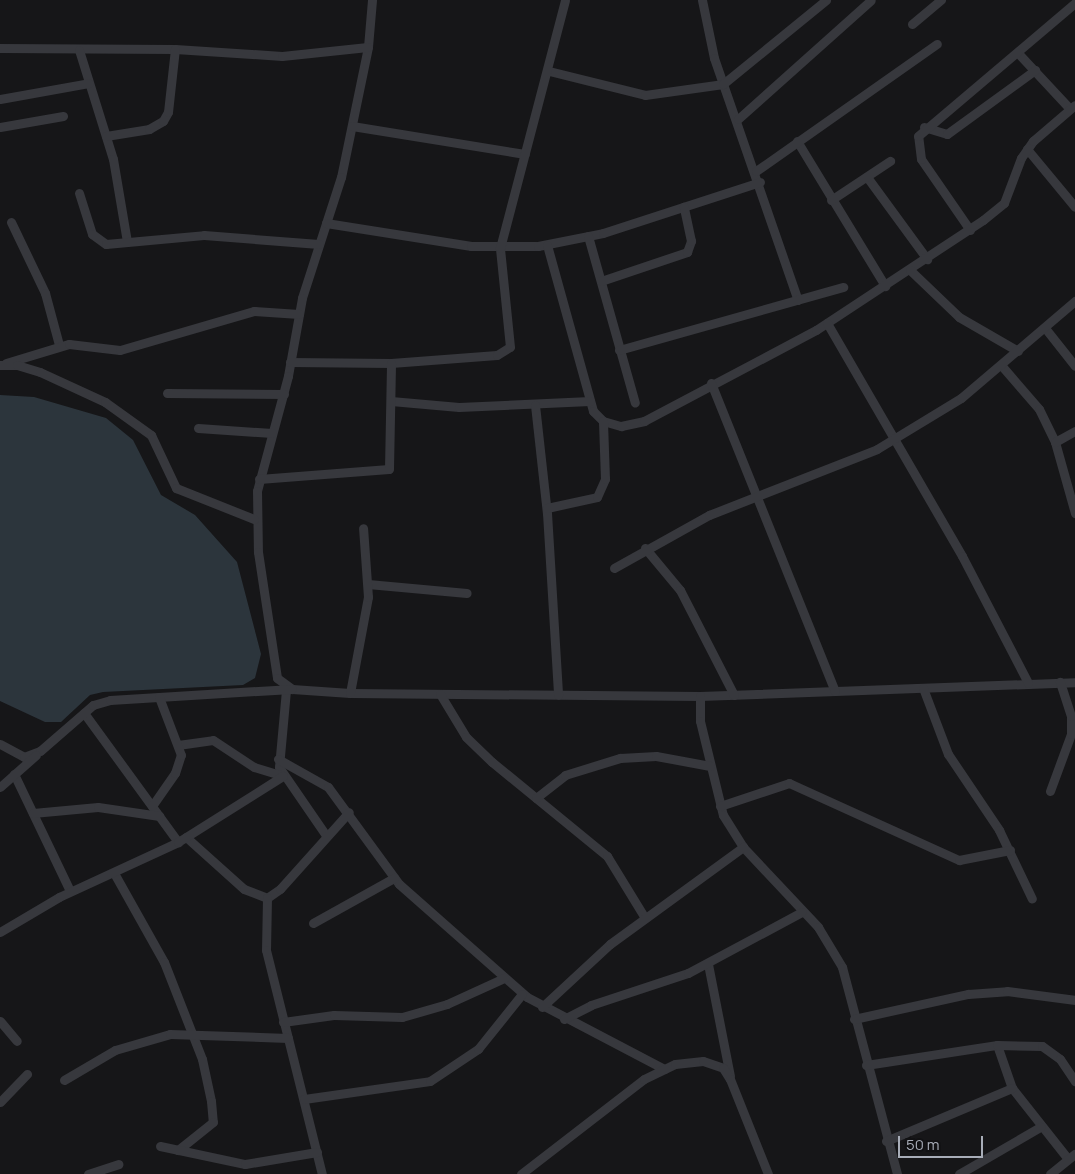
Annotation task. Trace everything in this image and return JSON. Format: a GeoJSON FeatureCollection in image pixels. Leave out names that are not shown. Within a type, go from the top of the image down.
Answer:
{"type":"FeatureCollection","features":[{"type":"Feature","properties":{"kind":"street"},"geometry":{"type":"LineString","coordinates":[[289,690],[277,678],[272,666],[254,519],[259,480],[284,394],[299,314],[352,126],[368,47],[372,0]]}},
{"type":"Feature","properties":{"kind":"street"},"geometry":{"type":"LineString","coordinates":[[290,362],[390,363],[506,352],[509,338],[500,248],[549,70],[565,0]]}},
{"type":"Feature","properties":{"kind":"street"},"geometry":{"type":"LineString","coordinates":[[702,0],[723,84],[738,119],[760,182],[798,300]]}},
{"type":"Feature","properties":{"kind":"street"},"geometry":{"type":"LineString","coordinates":[[549,70],[645,95],[723,84],[826,0]]}},
{"type":"Feature","properties":{"kind":"street"},"geometry":{"type":"LineString","coordinates":[[738,119],[871,0]]}},
{"type":"Feature","properties":{"kind":"street"},"geometry":{"type":"LineString","coordinates":[[912,24],[941,0]]}},
{"type":"Feature","properties":{"kind":"street"},"geometry":{"type":"LineString","coordinates":[[970,230],[922,159],[917,147],[924,127],[1018,52],[1075,3]]}},
{"type":"Feature","properties":{"kind":"street"},"geometry":{"type":"LineString","coordinates":[[756,171],[937,44]]}},
{"type":"Feature","properties":{"kind":"street"},"geometry":{"type":"LineString","coordinates":[[0,48],[79,50],[176,49],[282,56],[368,47]]}},
{"type":"Feature","properties":{"kind":"street"},"geometry":{"type":"LineString","coordinates":[[106,136],[149,129],[162,121],[168,112],[176,49]]}},
{"type":"Feature","properties":{"kind":"street"},"geometry":{"type":"LineString","coordinates":[[79,50],[106,136],[127,242]]}},
{"type":"Feature","properties":{"kind":"street"},"geometry":{"type":"LineString","coordinates":[[603,421],[621,426],[644,421],[711,383],[827,323],[928,259],[970,230],[1004,202],[1027,149],[1073,107],[1018,52]]}},
{"type":"Feature","properties":{"kind":"street"},"geometry":{"type":"LineString","coordinates":[[924,127],[947,134],[1035,70]]}},
{"type":"Feature","properties":{"kind":"street"},"geometry":{"type":"LineString","coordinates":[[0,99],[89,83]]}},
{"type":"Feature","properties":{"kind":"street"},"geometry":{"type":"LineString","coordinates":[[0,127],[63,116]]}},
{"type":"Feature","properties":{"kind":"street"},"geometry":{"type":"LineString","coordinates":[[352,126],[525,154]]}},
{"type":"Feature","properties":{"kind":"street"},"geometry":{"type":"LineString","coordinates":[[798,141],[831,200],[885,286]]}},
{"type":"Feature","properties":{"kind":"street"},"geometry":{"type":"LineString","coordinates":[[1027,149],[1075,207]]}},
{"type":"Feature","properties":{"kind":"street"},"geometry":{"type":"LineString","coordinates":[[831,200],[890,161]]}},
{"type":"Feature","properties":{"kind":"street"},"geometry":{"type":"LineString","coordinates":[[867,177],[928,259]]}},
{"type":"Feature","properties":{"kind":"street"},"geometry":{"type":"LineString","coordinates":[[326,223],[500,248],[547,245],[588,236],[760,182]]}},
{"type":"Feature","properties":{"kind":"street"},"geometry":{"type":"LineString","coordinates":[[79,193],[97,241],[127,242],[204,235],[319,244]]}},
{"type":"Feature","properties":{"kind":"street"},"geometry":{"type":"LineString","coordinates":[[601,281],[687,252],[691,241],[684,207]]}},
{"type":"Feature","properties":{"kind":"street"},"geometry":{"type":"LineString","coordinates":[[11,222],[45,293],[58,345]]}},
{"type":"Feature","properties":{"kind":"street"},"geometry":{"type":"LineString","coordinates":[[588,236],[635,404]]}},
{"type":"Feature","properties":{"kind":"street"},"geometry":{"type":"LineString","coordinates":[[547,245],[590,401],[603,421],[605,479],[597,497],[547,508]]}},
{"type":"Feature","properties":{"kind":"street"},"geometry":{"type":"LineString","coordinates":[[910,270],[959,317],[1018,351]]}},
{"type":"Feature","properties":{"kind":"street"},"geometry":{"type":"LineString","coordinates":[[620,350],[843,287]]}},
{"type":"Feature","properties":{"kind":"street"},"geometry":{"type":"LineString","coordinates":[[614,568],[645,548],[709,515],[760,496],[893,439],[961,398],[1075,301]]}},
{"type":"Feature","properties":{"kind":"street"},"geometry":{"type":"LineString","coordinates":[[0,365],[58,345],[120,350],[243,313],[299,314]]}},
{"type":"Feature","properties":{"kind":"street"},"geometry":{"type":"LineString","coordinates":[[827,323],[962,556],[1028,683]]}},
{"type":"Feature","properties":{"kind":"street"},"geometry":{"type":"LineString","coordinates":[[1045,328],[1075,366]]}},
{"type":"Feature","properties":{"kind":"street"},"geometry":{"type":"LineString","coordinates":[[259,480],[389,469],[392,401],[390,363]]}},
{"type":"Feature","properties":{"kind":"street"},"geometry":{"type":"LineString","coordinates":[[0,365],[17,364],[40,372],[104,402],[151,435],[176,488],[254,519]]}},
{"type":"Feature","properties":{"kind":"street"},"geometry":{"type":"LineString","coordinates":[[1001,365],[1039,409],[1055,442],[1075,513]]}},
{"type":"Feature","properties":{"kind":"street"},"geometry":{"type":"LineString","coordinates":[[711,383],[760,496],[835,691]]}},
{"type":"Feature","properties":{"kind":"street"},"geometry":{"type":"LineString","coordinates":[[167,393],[284,394]]}},
{"type":"Feature","properties":{"kind":"street"},"geometry":{"type":"LineString","coordinates":[[392,401],[459,406],[534,405],[590,401]]}},
{"type":"Feature","properties":{"kind":"street"},"geometry":{"type":"LineString","coordinates":[[534,405],[547,508],[558,695]]}},
{"type":"Feature","properties":{"kind":"street"},"geometry":{"type":"LineString","coordinates":[[198,428],[272,433]]}},
{"type":"Feature","properties":{"kind":"street"},"geometry":{"type":"LineString","coordinates":[[1055,442],[1075,431]]}},
{"type":"Feature","properties":{"kind":"street"},"geometry":{"type":"LineString","coordinates":[[350,693],[368,584],[363,528]]}},
{"type":"Feature","properties":{"kind":"street"},"geometry":{"type":"LineString","coordinates":[[645,548],[680,590],[734,695]]}},
{"type":"Feature","properties":{"kind":"street"},"geometry":{"type":"LineString","coordinates":[[368,584],[467,593]]}},
{"type":"Feature","properties":{"kind":"street"},"geometry":{"type":"LineString","coordinates":[[1050,791],[1071,734],[1071,716],[1060,682]]}},
{"type":"Feature","properties":{"kind":"street"},"geometry":{"type":"LineString","coordinates":[[0,787],[84,713],[110,700],[289,690],[350,693],[700,696],[1075,682]]}},
{"type":"Feature","properties":{"kind":"street"},"geometry":{"type":"LineString","coordinates":[[923,688],[948,754],[1010,850],[1032,899]]}},
{"type":"Feature","properties":{"kind":"street"},"geometry":{"type":"LineString","coordinates":[[289,690],[278,760],[283,776],[325,834]]}},
{"type":"Feature","properties":{"kind":"street"},"geometry":{"type":"LineString","coordinates":[[440,694],[466,737],[607,856],[646,918]]}},
{"type":"Feature","properties":{"kind":"street"},"geometry":{"type":"LineString","coordinates":[[700,696],[710,766],[720,806],[743,847],[835,951],[886,1141],[897,1174]]}},
{"type":"Feature","properties":{"kind":"street"},"geometry":{"type":"LineString","coordinates":[[152,806],[180,764],[178,745],[159,697]]}},
{"type":"Feature","properties":{"kind":"street"},"geometry":{"type":"LineString","coordinates":[[84,713],[159,816],[182,840],[244,889],[267,898]]}},
{"type":"Feature","properties":{"kind":"street"},"geometry":{"type":"LineString","coordinates":[[178,745],[213,740],[246,763],[283,776]]}},
{"type":"Feature","properties":{"kind":"street"},"geometry":{"type":"LineString","coordinates":[[0,744],[24,757],[40,751]]}},
{"type":"Feature","properties":{"kind":"street"},"geometry":{"type":"LineString","coordinates":[[536,798],[566,775],[620,758],[656,756],[710,766]]}},
{"type":"Feature","properties":{"kind":"street"},"geometry":{"type":"LineString","coordinates":[[278,760],[328,787],[349,812],[394,878],[522,994],[564,1019],[664,1069]]}},
{"type":"Feature","properties":{"kind":"street"},"geometry":{"type":"LineString","coordinates":[[14,774],[70,891]]}},
{"type":"Feature","properties":{"kind":"street"},"geometry":{"type":"LineString","coordinates":[[0,932],[70,891],[114,873],[182,840],[283,776]]}},
{"type":"Feature","properties":{"kind":"street"},"geometry":{"type":"LineString","coordinates":[[720,806],[789,783],[959,860],[1010,850]]}},
{"type":"Feature","properties":{"kind":"street"},"geometry":{"type":"LineString","coordinates":[[33,813],[98,807],[159,816]]}},
{"type":"Feature","properties":{"kind":"street"},"geometry":{"type":"LineString","coordinates":[[267,898],[280,889],[325,834],[349,812]]}},
{"type":"Feature","properties":{"kind":"street"},"geometry":{"type":"LineString","coordinates":[[542,1006],[646,918],[743,847]]}},
{"type":"Feature","properties":{"kind":"street"},"geometry":{"type":"LineString","coordinates":[[114,873],[164,962],[192,1032],[213,1122],[178,1150]]}},
{"type":"Feature","properties":{"kind":"street"},"geometry":{"type":"LineString","coordinates":[[313,923],[394,878]]}},
{"type":"Feature","properties":{"kind":"street"},"geometry":{"type":"LineString","coordinates":[[267,898],[266,950],[322,1174]]}},
{"type":"Feature","properties":{"kind":"street"},"geometry":{"type":"LineString","coordinates":[[564,1019],[591,1005],[659,984],[708,964],[802,912]]}},
{"type":"Feature","properties":{"kind":"street"},"geometry":{"type":"LineString","coordinates":[[708,964],[730,1079],[768,1174]]}},
{"type":"Feature","properties":{"kind":"street"},"geometry":{"type":"LineString","coordinates":[[283,1022],[334,1015],[402,1017],[447,1004],[504,978]]}},
{"type":"Feature","properties":{"kind":"street"},"geometry":{"type":"LineString","coordinates":[[854,1019],[968,994],[1007,991],[1075,1000]]}},
{"type":"Feature","properties":{"kind":"street"},"geometry":{"type":"LineString","coordinates":[[304,1099],[430,1081],[478,1049],[522,994]]}},
{"type":"Feature","properties":{"kind":"street"},"geometry":{"type":"LineString","coordinates":[[0,1021],[17,1041]]}},
{"type":"Feature","properties":{"kind":"street"},"geometry":{"type":"LineString","coordinates":[[64,1080],[115,1050],[192,1032],[288,1038]]}},
{"type":"Feature","properties":{"kind":"street"},"geometry":{"type":"LineString","coordinates":[[866,1065],[997,1045],[1051,1049],[1075,1081]]}},
{"type":"Feature","properties":{"kind":"street"},"geometry":{"type":"LineString","coordinates":[[997,1045],[1012,1088],[1040,1127],[1072,1157],[1050,1174]]}},
{"type":"Feature","properties":{"kind":"street"},"geometry":{"type":"LineString","coordinates":[[521,1174],[644,1079],[675,1064],[714,1062],[730,1079]]}},
{"type":"Feature","properties":{"kind":"street"},"geometry":{"type":"LineString","coordinates":[[0,1102],[27,1074]]}},
{"type":"Feature","properties":{"kind":"street"},"geometry":{"type":"LineString","coordinates":[[886,1141],[1012,1088]]}},
{"type":"Feature","properties":{"kind":"street"},"geometry":{"type":"LineString","coordinates":[[959,1174],[1040,1127]]}},
{"type":"Feature","properties":{"kind":"street"},"geometry":{"type":"LineString","coordinates":[[160,1146],[245,1164],[316,1152]]}},
{"type":"Feature","properties":{"kind":"street"},"geometry":{"type":"LineString","coordinates":[[88,1174],[118,1164]]}},
{"type":"Feature","properties":{"kind":"shaded area"},"geometry":{"type":"Polygon","coordinates":[[[0,395],[34,397],[106,418],[133,440],[161,495],[195,515],[237,562],[261,654],[255,678],[243,685],[103,692],[90,695],[61,722],[45,722],[0,701],[0,395]]]}}]}
